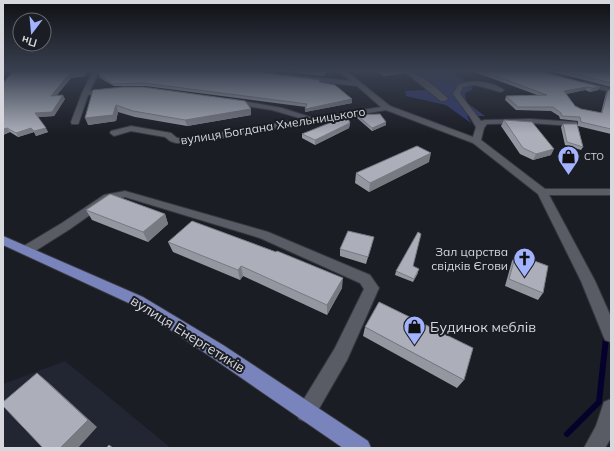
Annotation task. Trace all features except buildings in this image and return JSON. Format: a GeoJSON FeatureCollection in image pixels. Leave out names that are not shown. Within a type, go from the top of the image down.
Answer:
{"type":"FeatureCollection","features":[{"type":"Feature","properties":{"kind":"main road","name":"вулиця Енергетиків"},"geometry":{"type":"LineString","coordinates":[[3,240],[138,301],[217,351],[361,448]]}},
{"type":"Feature","properties":{"kind":"street"},"geometry":{"type":"LineString","coordinates":[[75,122],[85,93],[95,92]]}},
{"type":"Feature","properties":{"kind":"street"},"geometry":{"type":"LineString","coordinates":[[368,92],[387,108]]}},
{"type":"Feature","properties":{"kind":"street"},"geometry":{"type":"LineString","coordinates":[[436,92],[444,99]]}},
{"type":"Feature","properties":{"kind":"street"},"geometry":{"type":"LineString","coordinates":[[457,92],[456,94],[474,116],[480,127]]}},
{"type":"Feature","properties":{"kind":"street"},"geometry":{"type":"LineString","coordinates":[[224,100],[271,107],[312,120]]}},
{"type":"Feature","properties":{"kind":"street","name":"вулиця Богдана Хмельницького"},"geometry":{"type":"LineString","coordinates":[[114,133],[131,128],[168,135],[175,141],[193,140],[387,108],[476,141],[542,192],[588,280],[611,335]]}},
{"type":"Feature","properties":{"kind":"street"},"geometry":{"type":"LineString","coordinates":[[476,141],[480,127],[485,122],[530,121],[574,124]]}},
{"type":"Feature","properties":{"kind":"street"},"geometry":{"type":"LineString","coordinates":[[542,192],[611,192]]}},
{"type":"Feature","properties":{"kind":"street"},"geometry":{"type":"LineString","coordinates":[[27,250],[66,226],[108,196],[125,194],[264,235],[365,279],[372,288],[341,354],[306,412]]}},
{"type":"Feature","properties":{"kind":"street"},"geometry":{"type":"LineString","coordinates":[[594,448],[608,429],[611,408]]}},
{"type":"Feature","properties":{"kind":"shaded area"},"geometry":{"type":"Polygon","coordinates":[[[405,92],[467,92],[465,93],[466,102],[485,116],[467,116],[471,123],[446,105],[406,96],[405,92]]]}},
{"type":"Feature","properties":{"kind":"shaded area"},"geometry":{"type":"Polygon","coordinates":[[[65,361],[171,448],[3,448],[3,384],[65,361]]]}},
{"type":"Feature","properties":{"kind":"waterway"},"geometry":{"type":"LineString","coordinates":[[567,434],[599,402],[606,338]]}},
{"type":"Feature","properties":{"kind":"place","name":"СТО"},"geometry":{"type":"Point","coordinates":[568,176]}},
{"type":"Feature","properties":{"kind":"place","name":"Зал царства свідків Єгови"},"geometry":{"type":"Point","coordinates":[524,278]}},
{"type":"Feature","properties":{"kind":"place","name":"Будинок меблів"},"geometry":{"type":"Point","coordinates":[414,346]}}]}
